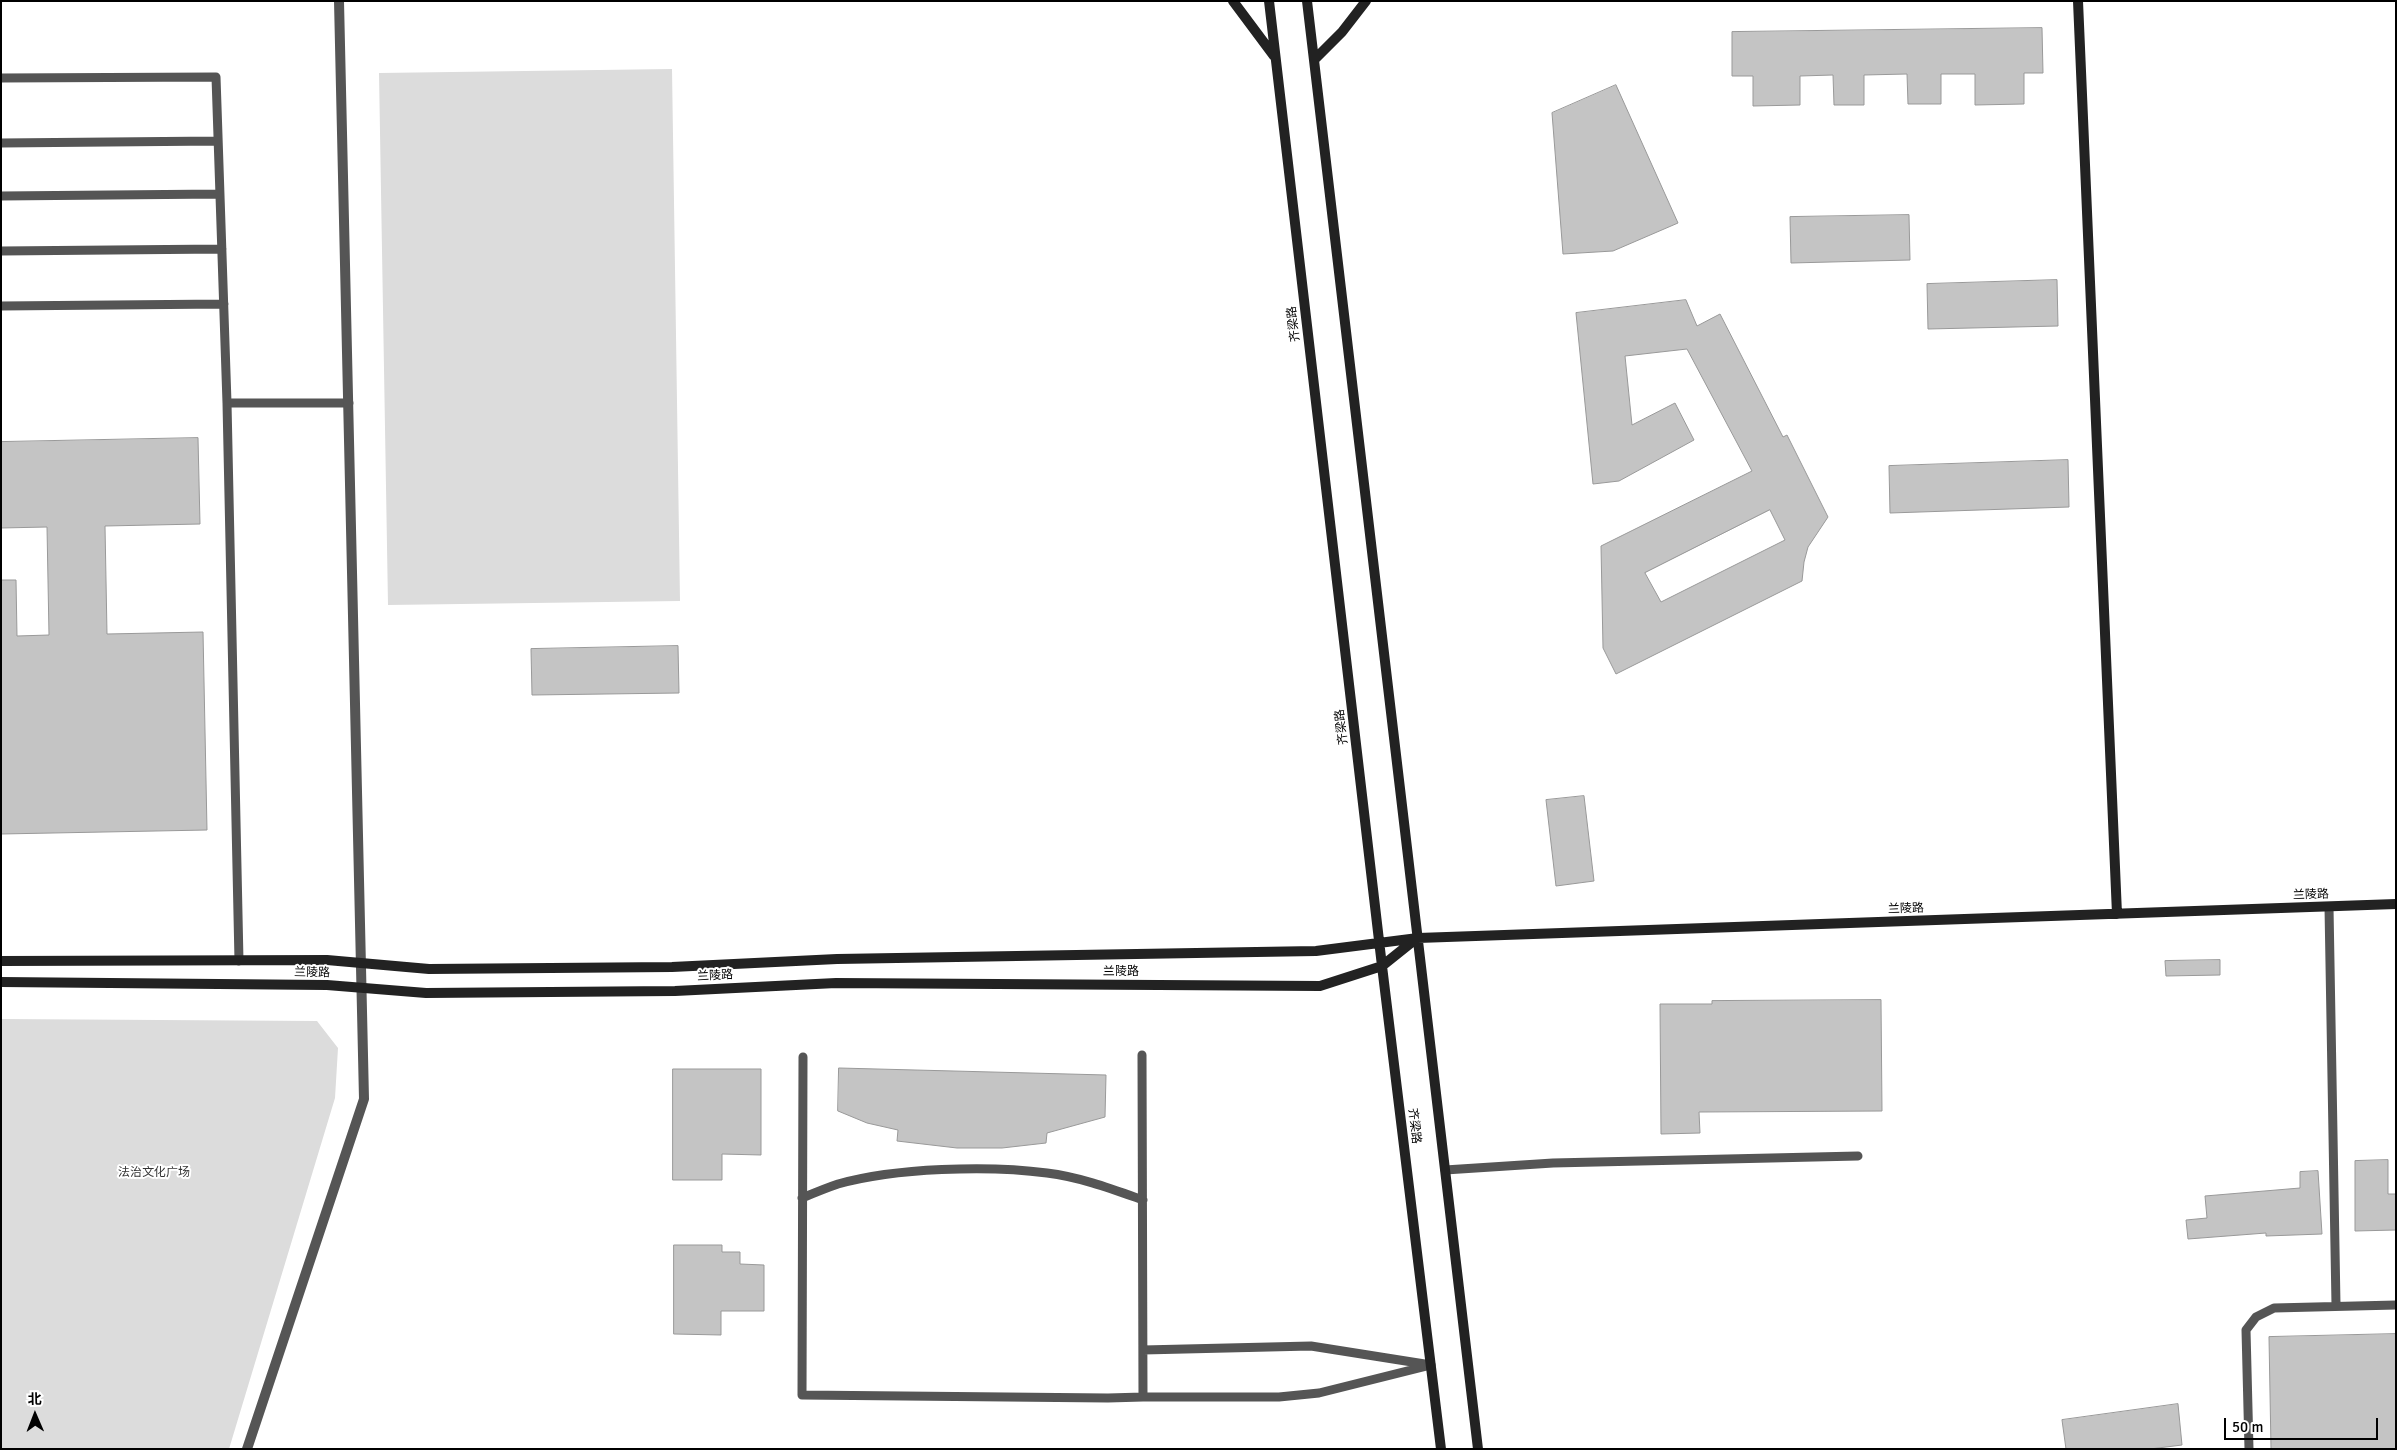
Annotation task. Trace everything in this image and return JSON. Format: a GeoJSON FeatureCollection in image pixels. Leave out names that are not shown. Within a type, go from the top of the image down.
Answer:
{"type":"FeatureCollection","features":[{"type":"Feature","properties":{"kind":"street"},"geometry":{"type":"LineString","coordinates":[[247,1449],[364,1099],[340,1]]}},
{"type":"Feature","properties":{"kind":"street"},"geometry":{"type":"LineString","coordinates":[[1233,1],[1238,5],[1276,59]]}},
{"type":"Feature","properties":{"kind":"street","name":"齐梁路"},"geometry":{"type":"LineString","coordinates":[[1269,1],[1382,966],[1441,1449]]}},
{"type":"Feature","properties":{"kind":"street","name":"齐梁路"},"geometry":{"type":"LineString","coordinates":[[1307,1],[1478,1449]]}},
{"type":"Feature","properties":{"kind":"street"},"geometry":{"type":"LineString","coordinates":[[1314,60],[1342,32],[1366,1]]}},
{"type":"Feature","properties":{"kind":"street"},"geometry":{"type":"LineString","coordinates":[[2078,1],[2117,914]]}},
{"type":"Feature","properties":{"kind":"street","name":"兰陵路"},"geometry":{"type":"LineString","coordinates":[[1,961],[327,960],[429,969],[672,967],[846,959],[1316,951],[1418,938],[2396,904]]}},
{"type":"Feature","properties":{"kind":"street","name":"兰陵路"},"geometry":{"type":"LineString","coordinates":[[1,982],[327,985],[426,993],[675,991],[836,983],[1320,986],[1382,966],[1418,938]]}},
{"type":"Feature","properties":{"kind":"lane"},"geometry":{"type":"LineString","coordinates":[[1,78],[216,77],[227,404],[239,961]]}},
{"type":"Feature","properties":{"kind":"lane"},"geometry":{"type":"LineString","coordinates":[[1,143],[218,141]]}},
{"type":"Feature","properties":{"kind":"lane"},"geometry":{"type":"LineString","coordinates":[[1,196],[220,194]]}},
{"type":"Feature","properties":{"kind":"lane"},"geometry":{"type":"LineString","coordinates":[[1,252],[222,249]]}},
{"type":"Feature","properties":{"kind":"lane"},"geometry":{"type":"LineString","coordinates":[[1,306],[224,304]]}},
{"type":"Feature","properties":{"kind":"lane"},"geometry":{"type":"LineString","coordinates":[[227,404],[348,403]]}},
{"type":"Feature","properties":{"kind":"lane"},"geometry":{"type":"LineString","coordinates":[[2329,907],[2336,1305]]}},
{"type":"Feature","properties":{"kind":"lane"},"geometry":{"type":"LineString","coordinates":[[1142,1055],[1144,1397]]}},
{"type":"Feature","properties":{"kind":"lane"},"geometry":{"type":"LineString","coordinates":[[803,1057],[802,1395],[1279,1397],[1319,1393],[1431,1365]]}},
{"type":"Feature","properties":{"kind":"lane"},"geometry":{"type":"LineString","coordinates":[[1445,1170],[1553,1163],[1858,1156]]}},
{"type":"Feature","properties":{"kind":"lane"},"geometry":{"type":"LineString","coordinates":[[802,1198],[838,1184],[888,1174],[1002,1170],[1056,1175],[1098,1184],[1143,1200]]}},
{"type":"Feature","properties":{"kind":"lane"},"geometry":{"type":"LineString","coordinates":[[2248,1449],[2246,1330],[2256,1317],[2274,1308],[2396,1305]]}},
{"type":"Feature","properties":{"kind":"lane"},"geometry":{"type":"LineString","coordinates":[[1143,1350],[1311,1346],[1431,1365]]}},
{"type":"Feature","properties":{"kind":"green space"},"geometry":{"type":"Polygon","coordinates":[[[672,69],[680,601],[388,605],[379,73],[672,69]]]}},
{"type":"Feature","properties":{"kind":"green space","name":"法治文化广场"},"geometry":{"type":"Polygon","coordinates":[[[1,1019],[317,1021],[338,1048],[335,1098],[229,1449],[1,1449],[1,1019]]]}},
{"type":"Feature","properties":{"kind":"building"},"geometry":{"type":"Polygon","coordinates":[[[2042,28],[2043,73],[2024,73],[2024,104],[1975,105],[1975,74],[1941,74],[1941,104],[1908,104],[1907,74],[1864,75],[1864,105],[1834,105],[1833,75],[1800,76],[1800,105],[1753,106],[1753,76],[1732,76],[1732,32],[2042,28]]]}},
{"type":"Feature","properties":{"kind":"building"},"geometry":{"type":"Polygon","coordinates":[[[1616,85],[1678,223],[1613,251],[1563,254],[1552,113],[1616,85]]]}},
{"type":"Feature","properties":{"kind":"building"},"geometry":{"type":"Polygon","coordinates":[[[1909,215],[1910,260],[1791,263],[1790,217],[1909,215]]]}},
{"type":"Feature","properties":{"kind":"building"},"geometry":{"type":"Polygon","coordinates":[[[2057,280],[2058,326],[1928,329],[1927,284],[2057,280]]]}},
{"type":"Feature","properties":{"kind":"building"},"geometry":{"type":"Polygon","coordinates":[[[1686,300],[1697,326],[1720,314],[1783,437],[1787,435],[1828,517],[1808,547],[1802,581],[1616,674],[1603,648],[1601,546],[1752,471],[1687,349],[1625,356],[1632,425],[1675,403],[1694,440],[1619,481],[1593,484],[1576,313],[1686,300]],[[1770,510],[1645,573],[1661,602],[1785,540],[1770,510]]]}},
{"type":"Feature","properties":{"kind":"building"},"geometry":{"type":"Polygon","coordinates":[[[198,438],[200,524],[105,526],[107,634],[203,632],[207,830],[1,834],[1,580],[16,580],[17,636],[49,635],[47,527],[1,528],[1,442],[198,438]]]}},
{"type":"Feature","properties":{"kind":"building"},"geometry":{"type":"Polygon","coordinates":[[[2068,460],[2069,507],[1890,513],[1889,466],[2068,460]]]}},
{"type":"Feature","properties":{"kind":"building"},"geometry":{"type":"Polygon","coordinates":[[[678,646],[679,693],[532,695],[531,649],[678,646]]]}},
{"type":"Feature","properties":{"kind":"building"},"geometry":{"type":"Polygon","coordinates":[[[1584,796],[1594,881],[1556,886],[1546,800],[1584,796]]]}},
{"type":"Feature","properties":{"kind":"building"},"geometry":{"type":"Polygon","coordinates":[[[2220,960],[2220,975],[2166,976],[2165,961],[2220,960]]]}},
{"type":"Feature","properties":{"kind":"building"},"geometry":{"type":"Polygon","coordinates":[[[1881,1000],[1882,1111],[1699,1112],[1700,1133],[1661,1134],[1660,1004],[1712,1004],[1712,1001],[1881,1000]]]}},
{"type":"Feature","properties":{"kind":"building"},"geometry":{"type":"Polygon","coordinates":[[[839,1068],[1106,1075],[1105,1117],[1047,1133],[1046,1143],[1002,1148],[957,1148],[897,1141],[898,1130],[867,1123],[838,1111],[839,1068]]]}},
{"type":"Feature","properties":{"kind":"building"},"geometry":{"type":"Polygon","coordinates":[[[673,1069],[761,1069],[761,1155],[722,1154],[722,1180],[673,1180],[673,1069]]]}},
{"type":"Feature","properties":{"kind":"building"},"geometry":{"type":"Polygon","coordinates":[[[2388,1160],[2388,1194],[2396,1194],[2396,1230],[2355,1231],[2355,1161],[2388,1160]]]}},
{"type":"Feature","properties":{"kind":"building"},"geometry":{"type":"Polygon","coordinates":[[[2318,1171],[2322,1234],[2266,1236],[2266,1233],[2188,1239],[2186,1220],[2207,1218],[2205,1196],[2300,1188],[2300,1172],[2318,1171]]]}},
{"type":"Feature","properties":{"kind":"building"},"geometry":{"type":"Polygon","coordinates":[[[674,1245],[722,1245],[722,1252],[740,1252],[740,1264],[764,1265],[764,1311],[721,1311],[721,1335],[674,1334],[674,1245]]]}},
{"type":"Feature","properties":{"kind":"building"},"geometry":{"type":"Polygon","coordinates":[[[2396,1334],[2396,1449],[2271,1449],[2269,1337],[2396,1334]]]}},
{"type":"Feature","properties":{"kind":"building"},"geometry":{"type":"Polygon","coordinates":[[[2178,1404],[2182,1445],[2150,1449],[2066,1449],[2062,1420],[2178,1404]]]}}]}
